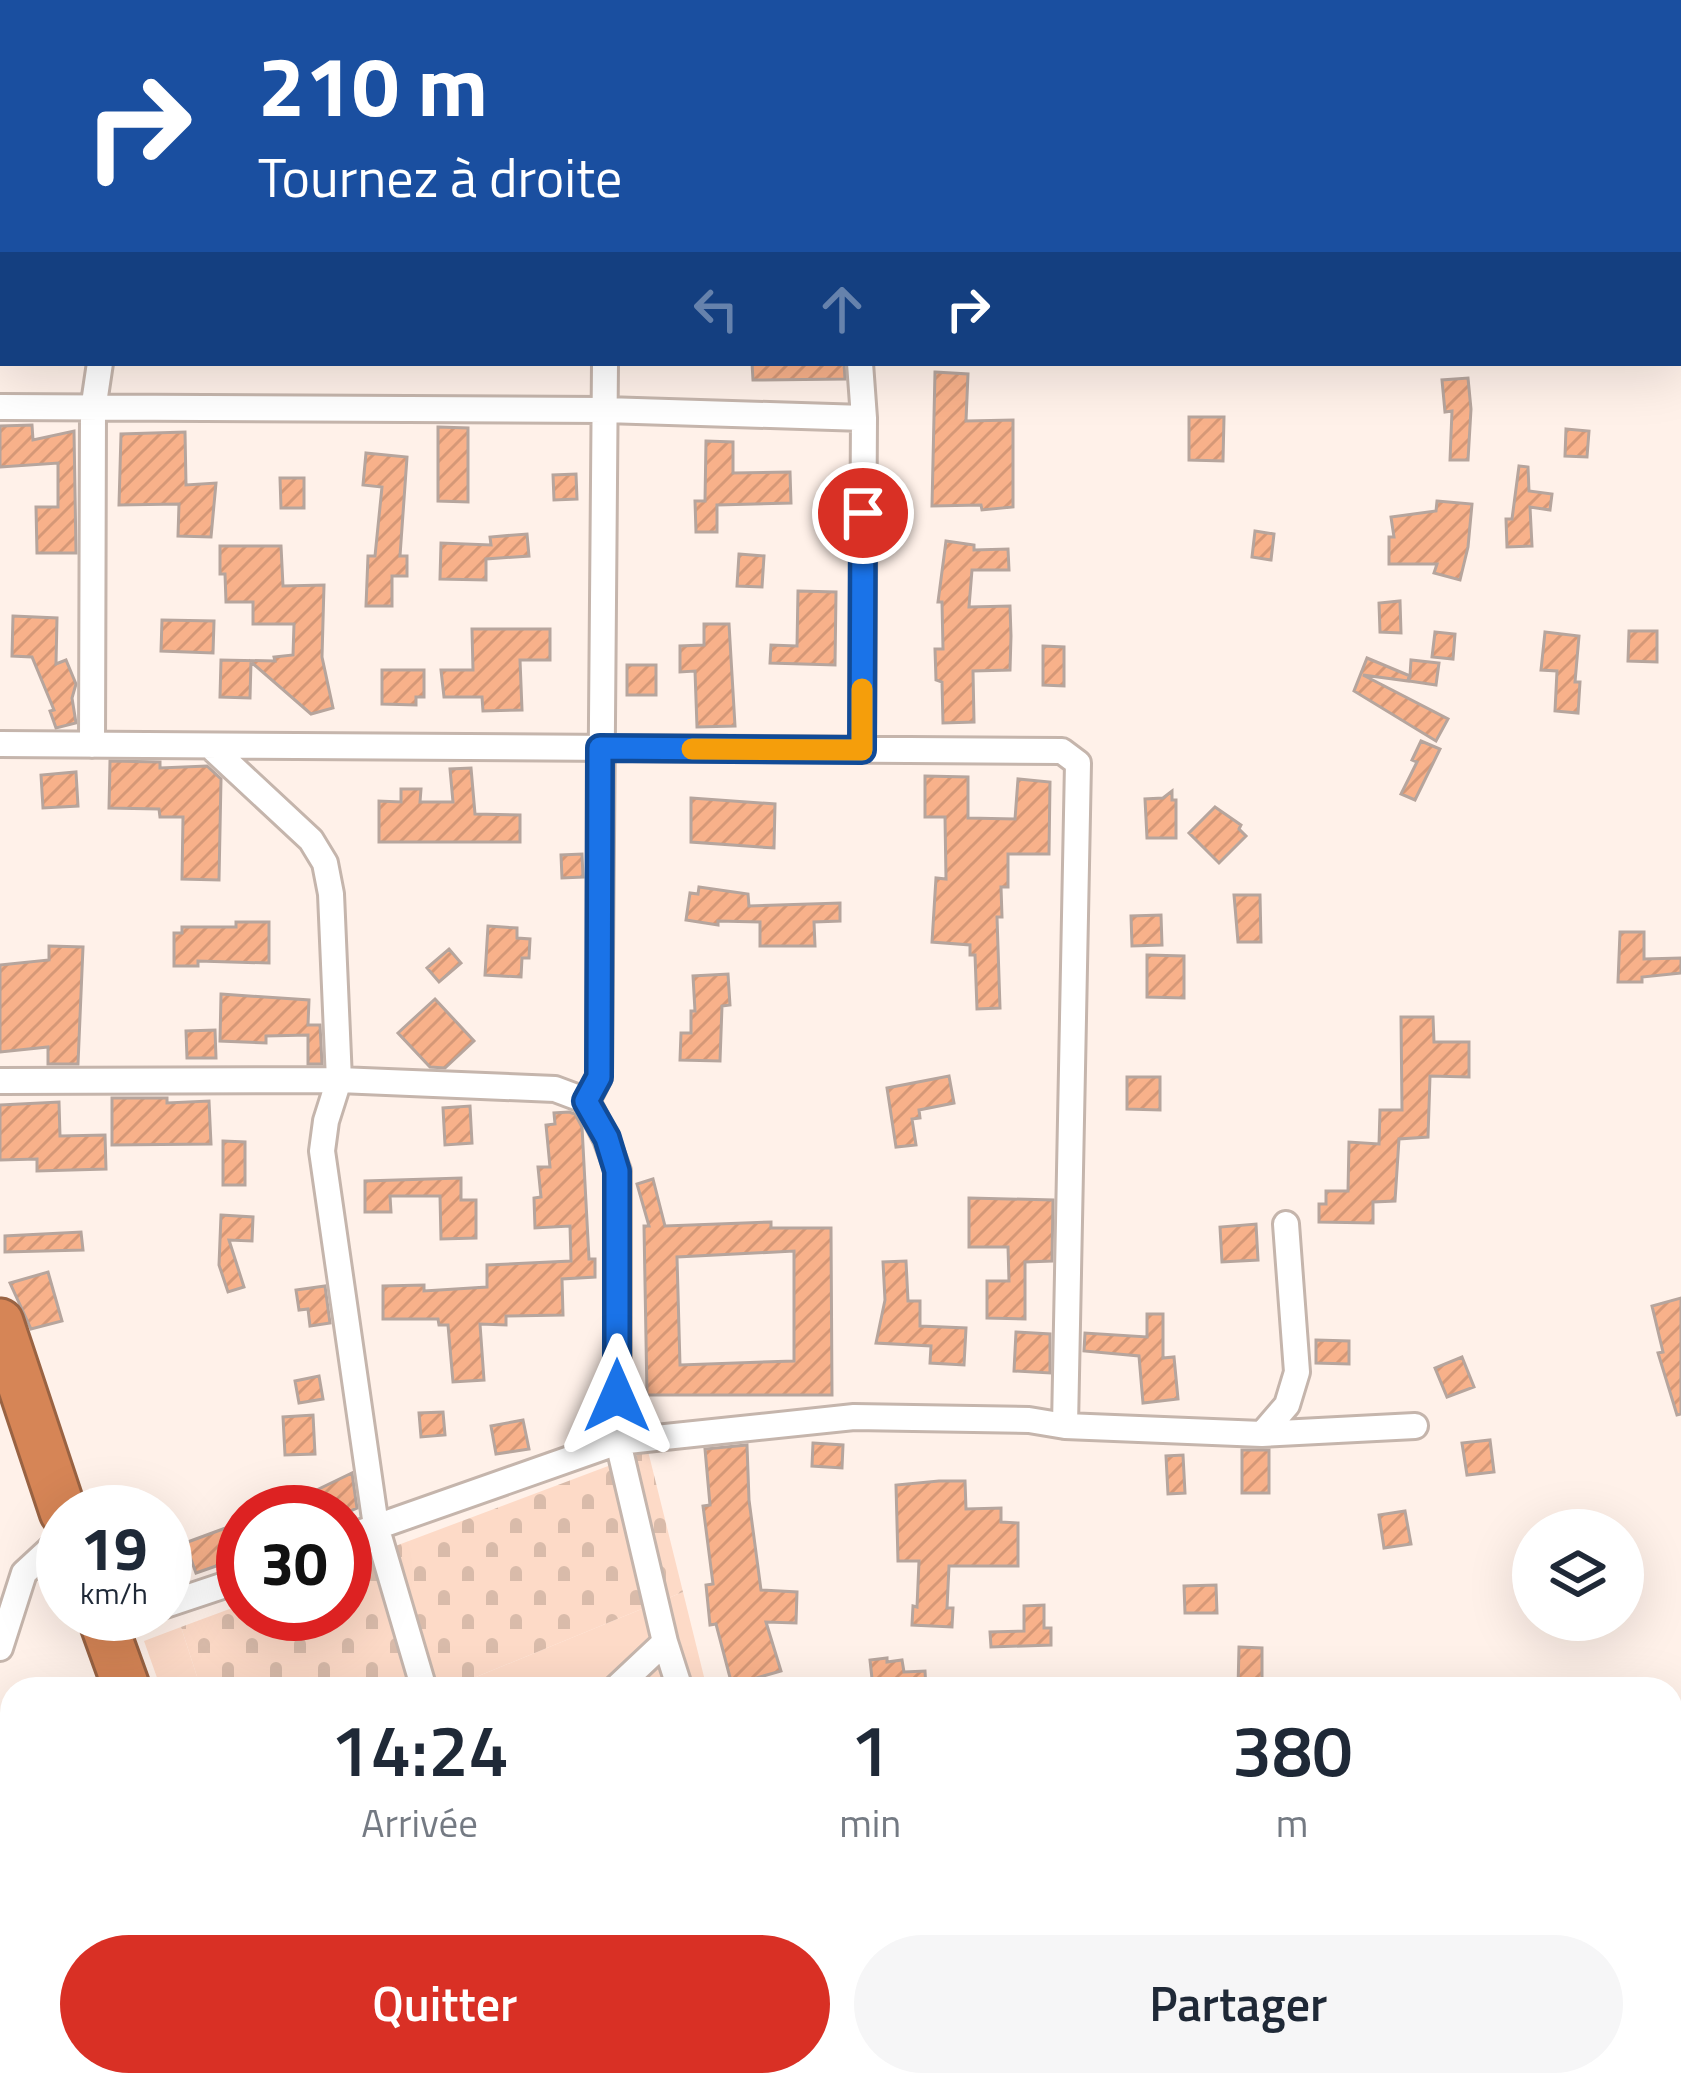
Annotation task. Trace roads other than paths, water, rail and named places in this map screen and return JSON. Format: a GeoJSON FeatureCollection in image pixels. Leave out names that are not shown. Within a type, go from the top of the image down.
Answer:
{"type":"FeatureCollection","features":[{"type":"Feature","properties":{"kind":"highway"},"geometry":{"type":"LineString","coordinates":[[0,1322],[55,1485]]}},
{"type":"Feature","properties":{"kind":"highway"},"geometry":{"type":"LineString","coordinates":[[118,1641],[125,1677]]}},
{"type":"Feature","properties":{"kind":"street"},"geometry":{"type":"LineString","coordinates":[[92,745],[93,410],[100,366]]}},
{"type":"Feature","properties":{"kind":"street"},"geometry":{"type":"LineString","coordinates":[[586,1101],[599,1077],[604,366]]}},
{"type":"Feature","properties":{"kind":"street"},"geometry":{"type":"LineString","coordinates":[[860,366],[862,750]]}},
{"type":"Feature","properties":{"kind":"street"},"geometry":{"type":"LineString","coordinates":[[0,407],[605,410],[864,418]]}},
{"type":"Feature","properties":{"kind":"street"},"geometry":{"type":"LineString","coordinates":[[0,744],[1061,752],[1078,763],[1065,1426]]}},
{"type":"Feature","properties":{"kind":"street"},"geometry":{"type":"LineString","coordinates":[[210,746],[311,840],[325,863],[331,894],[339,1080],[322,1151],[376,1526],[420,1677]]}},
{"type":"Feature","properties":{"kind":"street"},"geometry":{"type":"LineString","coordinates":[[0,1081],[339,1080],[555,1089],[586,1101],[607,1138],[617,1171],[617,1442],[676,1677]]}},
{"type":"Feature","properties":{"kind":"street"},"geometry":{"type":"LineString","coordinates":[[1262,1434],[1287,1405],[1297,1372],[1286,1224]]}},
{"type":"Feature","properties":{"kind":"street"},"geometry":{"type":"LineString","coordinates":[[372,1528],[617,1442],[854,1418],[1029,1420],[1065,1426],[1262,1434],[1415,1426]]}},
{"type":"Feature","properties":{"kind":"street"},"geometry":{"type":"LineString","coordinates":[[0,1648],[24,1573],[36,1562]]}},
{"type":"Feature","properties":{"kind":"street"},"geometry":{"type":"LineString","coordinates":[[628,1677],[664,1642]]}}]}
